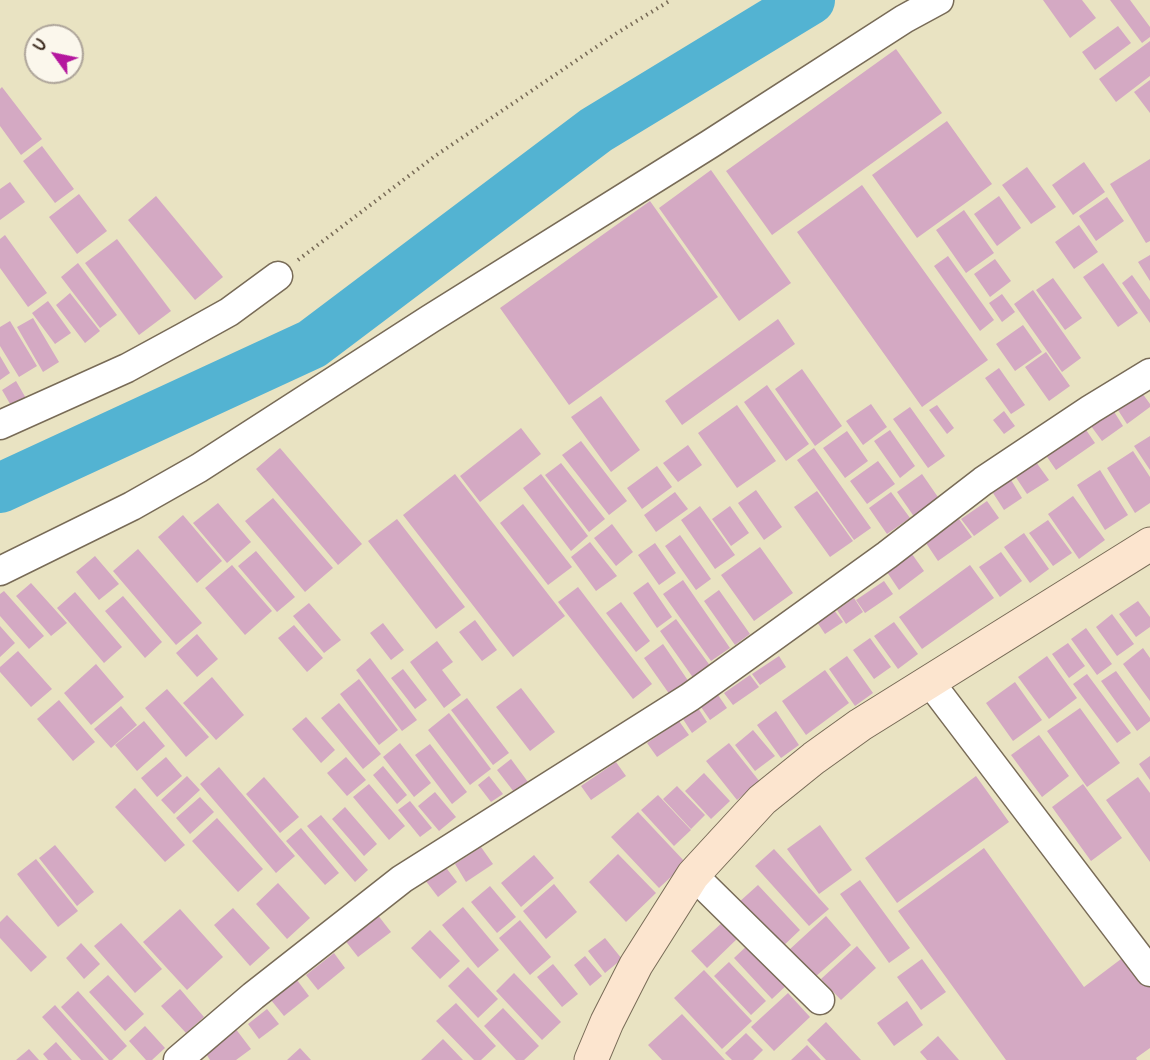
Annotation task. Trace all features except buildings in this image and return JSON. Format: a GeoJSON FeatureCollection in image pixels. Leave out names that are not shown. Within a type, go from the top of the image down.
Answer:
{"type":"FeatureCollection","features":[{"type":"Feature","properties":{"kind":"street"},"geometry":{"type":"LineString","coordinates":[[0,571],[132,506],[199,468],[904,19],[939,0]]}},
{"type":"Feature","properties":{"kind":"street"},"geometry":{"type":"LineString","coordinates":[[0,425],[116,372],[184,337],[229,312],[278,276]]}},
{"type":"Feature","properties":{"kind":"street"},"geometry":{"type":"LineString","coordinates":[[178,1060],[254,996],[402,879],[690,697],[887,555],[983,481],[1091,409],[1150,373]]}},
{"type":"Feature","properties":{"kind":"street"},"geometry":{"type":"LineString","coordinates":[[591,1060],[607,1022],[636,965],[693,875],[762,800],[860,725],[1150,544]]}},
{"type":"Feature","properties":{"kind":"street"},"geometry":{"type":"LineString","coordinates":[[929,681],[1150,972]]}},
{"type":"Feature","properties":{"kind":"street"},"geometry":{"type":"LineString","coordinates":[[693,875],[820,1000]]}},
{"type":"Feature","properties":{"kind":"path"},"geometry":{"type":"LineString","coordinates":[[278,276],[435,156],[617,33],[671,0]]}},
{"type":"Feature","properties":{"kind":"waterway"},"geometry":{"type":"LineString","coordinates":[[0,488],[312,344],[596,130],[810,0]]}}]}
